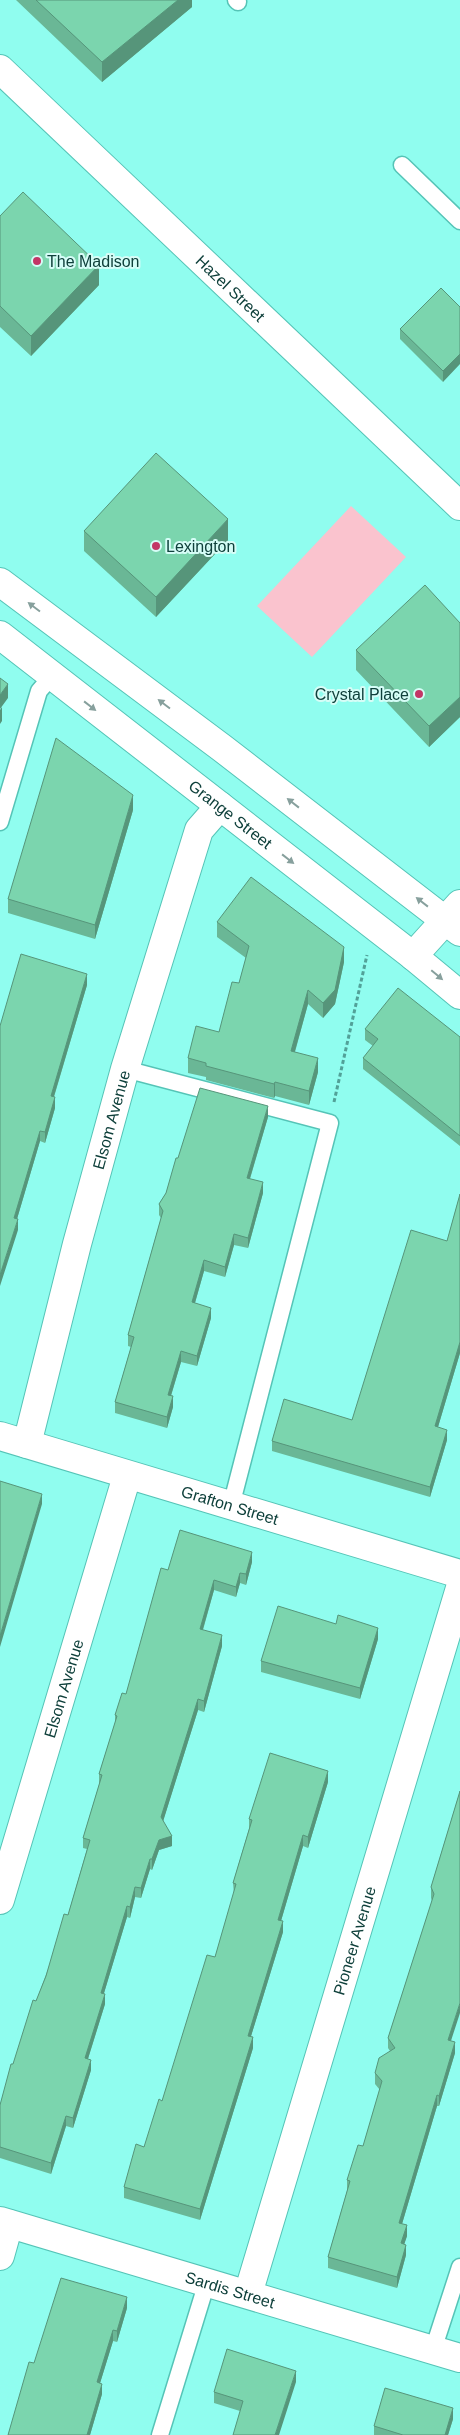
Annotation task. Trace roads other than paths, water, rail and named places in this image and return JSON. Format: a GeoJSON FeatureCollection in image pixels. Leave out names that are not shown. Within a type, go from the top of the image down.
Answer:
{"type":"FeatureCollection","features":[{"type":"Feature","properties":{"kind":"street","name":"Hazel Street"},"geometry":{"type":"LineString","coordinates":[[0,69],[460,506]]}},
{"type":"Feature","properties":{"kind":"street"},"geometry":{"type":"LineString","coordinates":[[0,582],[455,919],[414,956]]}},
{"type":"Feature","properties":{"kind":"street","name":"Grange Street"},"geometry":{"type":"LineString","coordinates":[[0,635],[414,956],[460,995]]}},
{"type":"Feature","properties":{"kind":"street","name":"Elsom Avenue"},"geometry":{"type":"LineString","coordinates":[[27,1444],[77,1244],[125,1069],[199,830],[220,806]]}},
{"type":"Feature","properties":{"kind":"street","name":"Grafton Street"},"geometry":{"type":"LineString","coordinates":[[0,1436],[127,1476],[460,1574]]}},
{"type":"Feature","properties":{"kind":"street","name":"Elsom Avenue"},"geometry":{"type":"LineString","coordinates":[[0,1900],[127,1476]]}},
{"type":"Feature","properties":{"kind":"street","name":"Pioneer Avenue"},"geometry":{"type":"LineString","coordinates":[[248,2294],[460,1588]]}},
{"type":"Feature","properties":{"kind":"street"},"geometry":{"type":"LineString","coordinates":[[0,2256],[5,2223]]}},
{"type":"Feature","properties":{"kind":"street","name":"Sardis Street"},"geometry":{"type":"LineString","coordinates":[[5,2223],[460,2358]]}},
{"type":"Feature","properties":{"kind":"lane"},"geometry":{"type":"LineString","coordinates":[[402,165],[460,221]]}},
{"type":"Feature","properties":{"kind":"lane"},"geometry":{"type":"LineString","coordinates":[[0,822],[39,691],[52,676]]}},
{"type":"Feature","properties":{"kind":"lane"},"geometry":{"type":"LineString","coordinates":[[125,1069],[330,1123],[231,1506]]}},
{"type":"Feature","properties":{"kind":"lane"},"geometry":{"type":"LineString","coordinates":[[433,2350],[460,2267]]}},
{"type":"Feature","properties":{"kind":"lane"},"geometry":{"type":"LineString","coordinates":[[160,2435],[206,2282]]}},
{"type":"Feature","properties":{"kind":"place","name":"The Madison"},"geometry":{"type":"Point","coordinates":[37,261]}},
{"type":"Feature","properties":{"kind":"place","name":"Lexington"},"geometry":{"type":"Point","coordinates":[156,546]}},
{"type":"Feature","properties":{"kind":"place","name":"Crystal Place"},"geometry":{"type":"Point","coordinates":[419,694]}}]}
